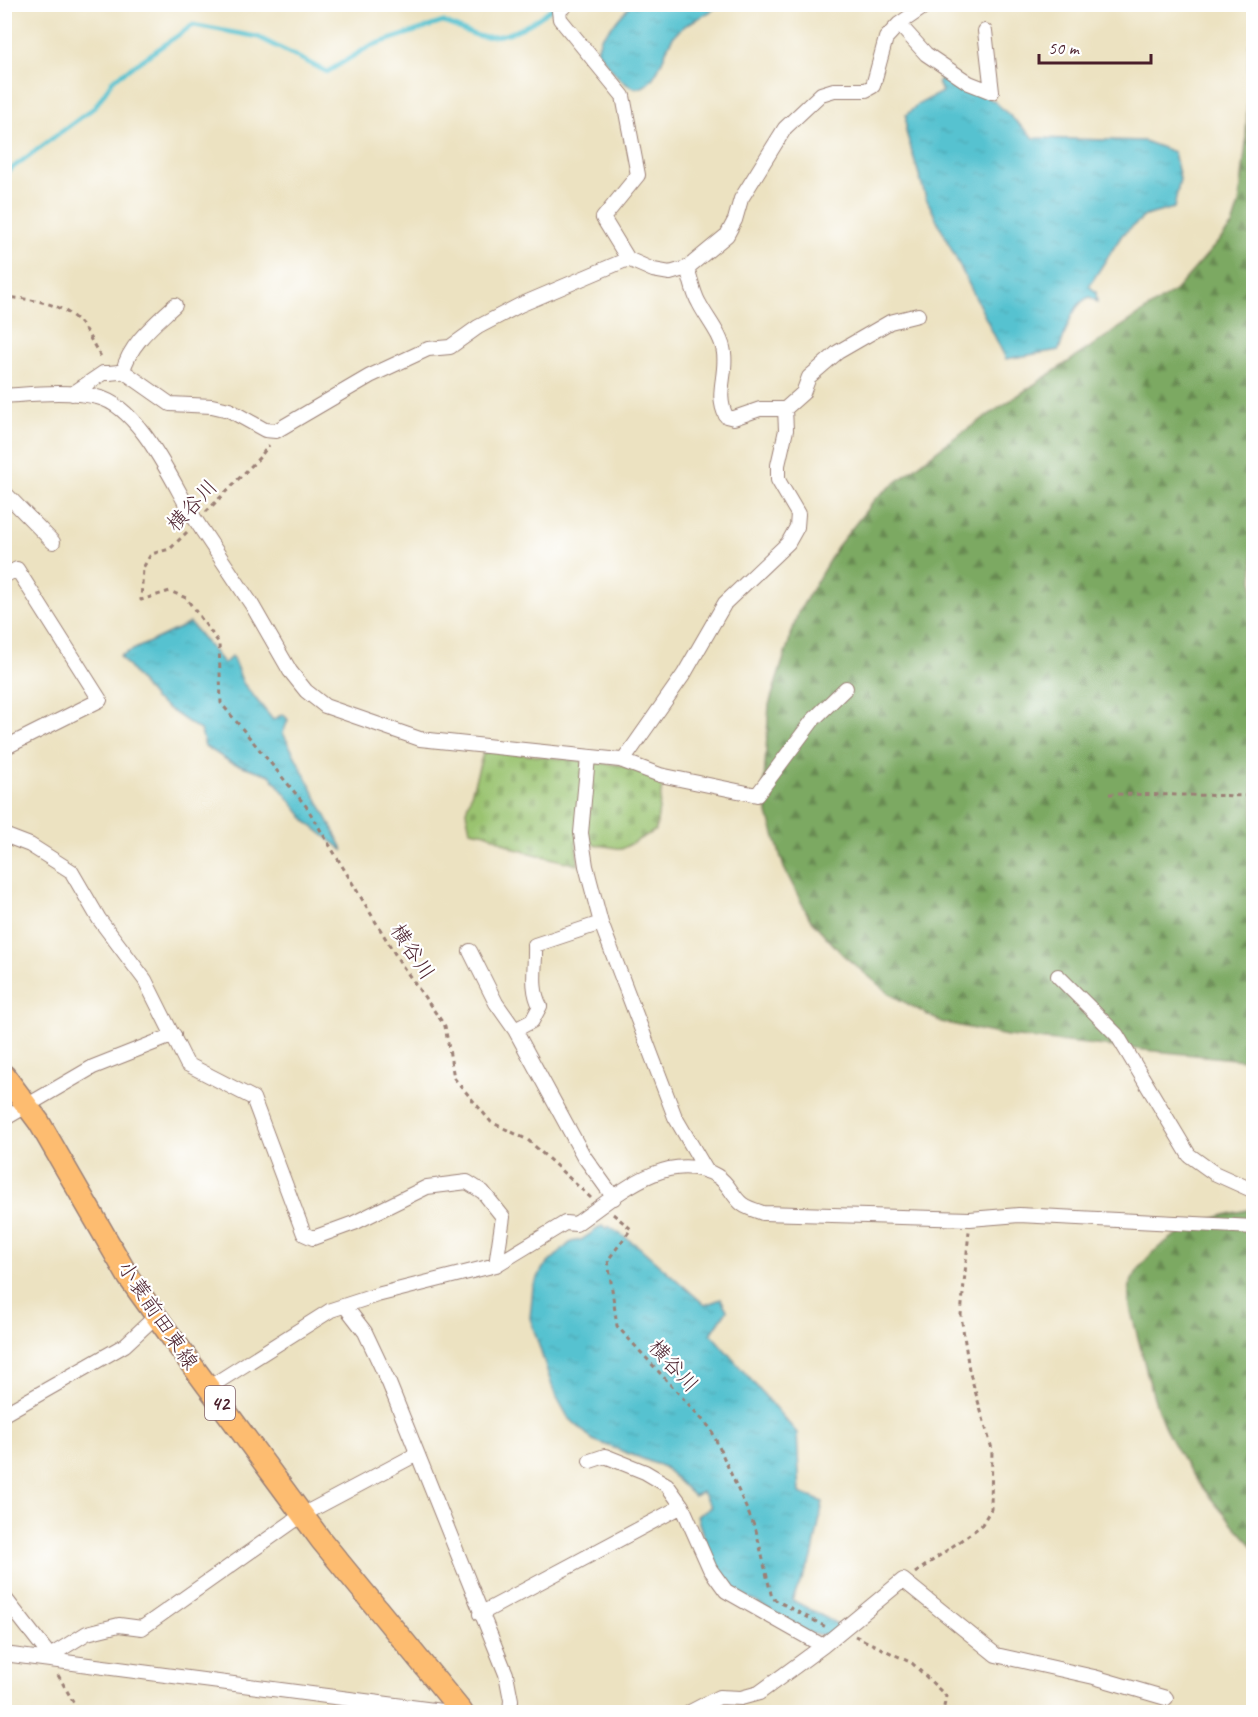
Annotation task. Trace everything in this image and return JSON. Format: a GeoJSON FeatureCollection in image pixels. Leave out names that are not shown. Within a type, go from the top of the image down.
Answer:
{"type":"FeatureCollection","features":[{"type":"Feature","properties":{"kind":"main road","name":"小蓑前田東線"},"geometry":{"type":"LineString","coordinates":[[4,1075],[28,1106],[129,1278],[156,1316],[302,1515],[462,1713]]}},
{"type":"Feature","properties":{"kind":"street"},"geometry":{"type":"LineString","coordinates":[[567,4],[559,10],[560,19],[624,96],[638,175],[603,218],[628,259],[653,270],[670,273],[687,268],[727,235],[735,220],[741,199],[785,128],[821,94],[834,90],[866,90],[873,86],[886,38],[899,24],[928,4]]}},
{"type":"Feature","properties":{"kind":"street"},"geometry":{"type":"LineString","coordinates":[[899,24],[926,54],[969,83],[992,92],[985,31]]}},
{"type":"Feature","properties":{"kind":"street"},"geometry":{"type":"LineString","coordinates":[[115,370],[170,404],[212,406],[229,410],[265,430],[276,431],[370,376],[428,349],[450,347],[478,327],[520,305],[628,259]]}},
{"type":"Feature","properties":{"kind":"street"},"geometry":{"type":"LineString","coordinates":[[687,268],[698,302],[723,344],[725,370],[720,389],[720,405],[726,416],[734,418],[760,409],[784,409],[803,393],[809,377],[838,352],[890,322],[918,315]]}},
{"type":"Feature","properties":{"kind":"street"},"geometry":{"type":"LineString","coordinates":[[72,394],[102,373],[115,370],[126,361],[137,343],[175,305]]}},
{"type":"Feature","properties":{"kind":"street"},"geometry":{"type":"LineString","coordinates":[[4,396],[54,393],[99,397],[131,419],[148,440],[196,522],[252,605],[290,672],[306,691],[325,706],[420,739],[623,761],[660,775],[757,795],[813,720],[846,688]]}},
{"type":"Feature","properties":{"kind":"street"},"geometry":{"type":"LineString","coordinates":[[623,761],[684,674],[725,603],[788,543],[797,527],[798,514],[778,480],[778,465],[786,430],[784,409]]}},
{"type":"Feature","properties":{"kind":"street"},"geometry":{"type":"LineString","coordinates":[[4,492],[10,495],[53,542]]}},
{"type":"Feature","properties":{"kind":"street"},"geometry":{"type":"LineString","coordinates":[[4,576],[17,569],[100,700],[4,748]]}},
{"type":"Feature","properties":{"kind":"street"},"geometry":{"type":"LineString","coordinates":[[588,757],[581,833],[586,866],[601,923],[675,1117],[706,1170],[724,1181],[742,1204],[763,1214],[970,1219],[1019,1215],[1254,1227]]}},
{"type":"Feature","properties":{"kind":"street"},"geometry":{"type":"LineString","coordinates":[[4,835],[30,845],[70,871],[99,919],[145,980],[187,1064],[254,1098],[304,1234],[313,1238],[354,1224],[427,1187],[467,1182],[483,1192],[502,1217],[496,1265]]}},
{"type":"Feature","properties":{"kind":"street"},"geometry":{"type":"LineString","coordinates":[[515,1030],[532,1022],[540,1006],[533,986],[536,969],[535,945],[601,923]]}},
{"type":"Feature","properties":{"kind":"street"},"geometry":{"type":"LineString","coordinates":[[470,951],[496,1003],[515,1030],[608,1202]]}},
{"type":"Feature","properties":{"kind":"street"},"geometry":{"type":"LineString","coordinates":[[1058,976],[1117,1035],[1189,1155],[1214,1173],[1254,1191]]}},
{"type":"Feature","properties":{"kind":"street"},"geometry":{"type":"LineString","coordinates":[[4,1119],[93,1067],[174,1035]]}},
{"type":"Feature","properties":{"kind":"street"},"geometry":{"type":"LineString","coordinates":[[208,1388],[331,1310],[496,1265],[565,1223],[576,1224],[651,1173],[670,1169],[706,1170]]}},
{"type":"Feature","properties":{"kind":"street"},"geometry":{"type":"LineString","coordinates":[[345,1306],[365,1332],[417,1454],[506,1674],[511,1700],[510,1713]]}},
{"type":"Feature","properties":{"kind":"street"},"geometry":{"type":"LineString","coordinates":[[4,1414],[125,1345],[156,1316]]}},
{"type":"Feature","properties":{"kind":"street"},"geometry":{"type":"LineString","coordinates":[[51,1658],[87,1633],[118,1625],[142,1628],[302,1515],[417,1454]]}},
{"type":"Feature","properties":{"kind":"street"},"geometry":{"type":"LineString","coordinates":[[590,1461],[605,1456],[645,1472],[667,1485],[682,1506],[710,1569],[726,1591],[824,1646]]}},
{"type":"Feature","properties":{"kind":"street"},"geometry":{"type":"LineString","coordinates":[[480,1614],[682,1506]]}},
{"type":"Feature","properties":{"kind":"street"},"geometry":{"type":"LineString","coordinates":[[690,1713],[719,1697],[741,1698],[759,1693],[824,1646],[903,1580],[996,1655],[1094,1677],[1166,1698]]}},
{"type":"Feature","properties":{"kind":"street"},"geometry":{"type":"LineString","coordinates":[[4,1598],[51,1658]]}},
{"type":"Feature","properties":{"kind":"street"},"geometry":{"type":"LineString","coordinates":[[4,1654],[51,1658],[449,1713]]}},
{"type":"Feature","properties":{"kind":"path"},"geometry":{"type":"LineString","coordinates":[[4,297],[36,300],[59,308],[80,323],[93,347],[115,370]]}},
{"type":"Feature","properties":{"kind":"path","name":"横谷川"},"geometry":{"type":"LineString","coordinates":[[261,443],[269,446],[170,549],[151,554],[143,568],[141,600],[170,591],[186,598],[201,615],[219,643],[221,703],[306,806],[396,954],[445,1026],[454,1078],[490,1122],[528,1140],[608,1202],[631,1229],[608,1260],[617,1326],[711,1429],[756,1530],[772,1598],[830,1628]]}},
{"type":"Feature","properties":{"kind":"path"},"geometry":{"type":"LineString","coordinates":[[1108,794],[1254,796]]}},
{"type":"Feature","properties":{"kind":"path"},"geometry":{"type":"LineString","coordinates":[[903,1580],[981,1526],[991,1509],[992,1449],[969,1370],[961,1315],[970,1219]]}},
{"type":"Feature","properties":{"kind":"path"},"geometry":{"type":"LineString","coordinates":[[847,1634],[912,1663],[946,1695],[943,1713]]}},
{"type":"Feature","properties":{"kind":"path"},"geometry":{"type":"LineString","coordinates":[[51,1658],[80,1713]]}},
{"type":"Feature","properties":{"kind":"green space"},"geometry":{"type":"Polygon","coordinates":[[[1253,37],[1253,1061],[1007,1036],[941,1022],[891,995],[843,955],[810,919],[784,868],[763,797],[769,705],[798,613],[837,547],[876,498],[948,442],[1176,290],[1232,226],[1239,204],[1246,142],[1249,46],[1253,37]]]}},
{"type":"Feature","properties":{"kind":"green space"},"geometry":{"type":"Polygon","coordinates":[[[484,750],[620,765],[663,779],[656,830],[622,849],[576,841],[578,865],[515,849],[486,833],[470,830],[466,811],[484,750]]]}},
{"type":"Feature","properties":{"kind":"green space"},"geometry":{"type":"Polygon","coordinates":[[[1253,1209],[1253,1546],[1199,1484],[1166,1430],[1148,1378],[1132,1317],[1129,1294],[1132,1280],[1142,1265],[1154,1251],[1169,1240],[1201,1223],[1253,1209]]]}},
{"type":"Feature","properties":{"kind":"water"},"geometry":{"type":"Polygon","coordinates":[[[631,5],[719,5],[674,36],[654,77],[646,85],[638,88],[621,80],[597,50],[601,38],[631,5]]]}},
{"type":"Feature","properties":{"kind":"water"},"geometry":{"type":"Polygon","coordinates":[[[945,75],[994,101],[1034,138],[1144,141],[1174,152],[1180,179],[1174,208],[1145,216],[1122,235],[1089,286],[1096,292],[1097,302],[1090,297],[1078,305],[1059,350],[1006,359],[926,198],[906,132],[906,115],[917,105],[942,92],[938,82],[945,75]]]}},
{"type":"Feature","properties":{"kind":"water"},"geometry":{"type":"Polygon","coordinates":[[[190,623],[224,664],[232,656],[243,683],[273,720],[283,714],[288,720],[283,733],[344,851],[308,823],[270,775],[230,762],[205,746],[201,731],[154,699],[120,656],[190,623]]]}},
{"type":"Feature","properties":{"kind":"water"},"geometry":{"type":"Polygon","coordinates":[[[602,1226],[606,1229],[608,1226],[638,1246],[705,1305],[721,1299],[727,1310],[711,1334],[797,1433],[800,1493],[823,1502],[812,1558],[792,1600],[839,1625],[831,1635],[811,1634],[730,1587],[711,1561],[697,1516],[711,1507],[702,1492],[694,1496],[664,1467],[593,1440],[568,1417],[554,1392],[530,1318],[533,1287],[543,1268],[571,1242],[581,1240],[602,1226]]]}},
{"type":"Feature","properties":{"kind":"waterway"},"geometry":{"type":"LineString","coordinates":[[4,174],[95,107],[113,80],[193,25],[258,37],[327,72],[370,46],[443,22],[479,36],[501,36],[531,23],[557,4]]}}]}
